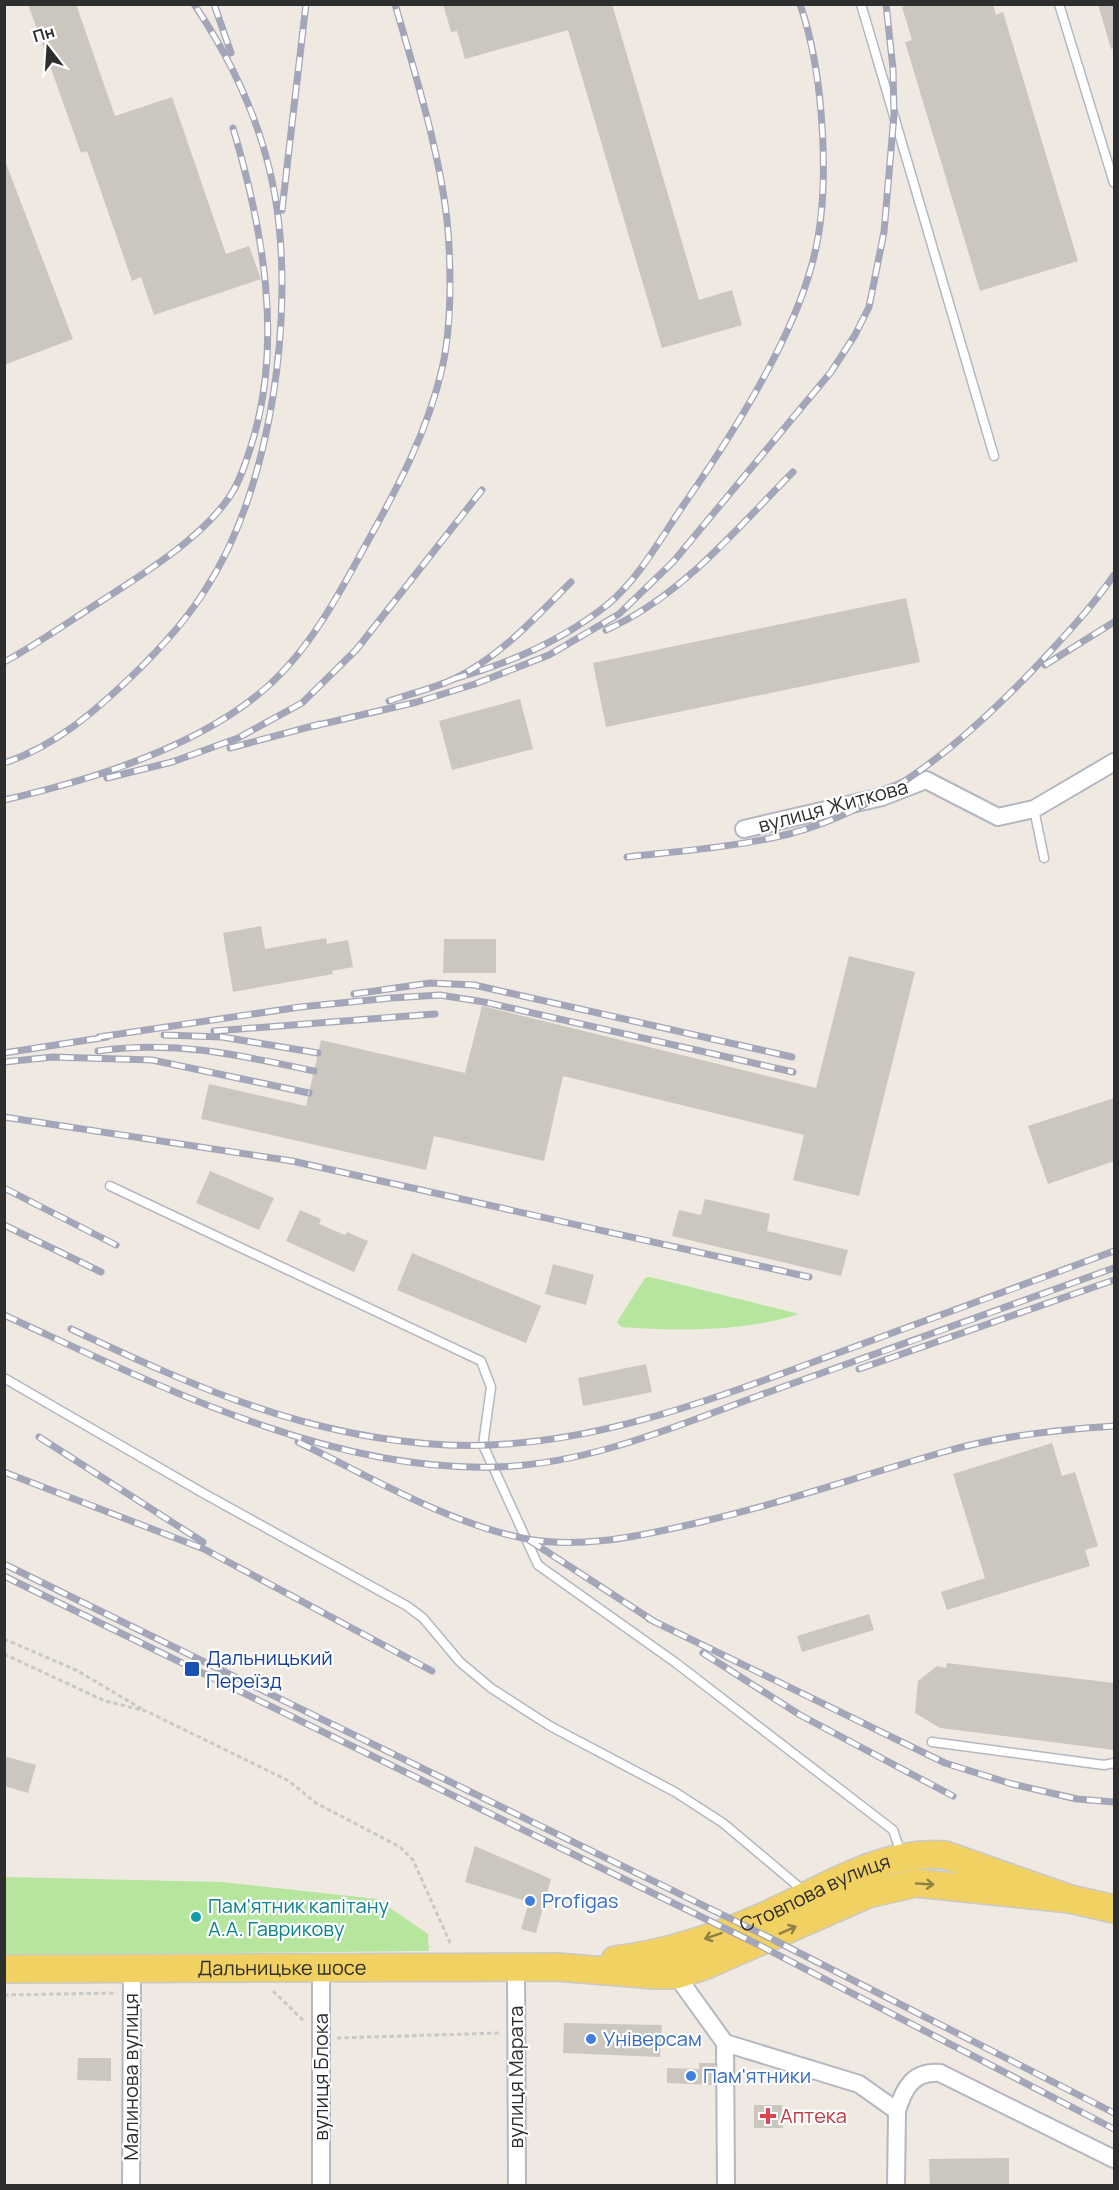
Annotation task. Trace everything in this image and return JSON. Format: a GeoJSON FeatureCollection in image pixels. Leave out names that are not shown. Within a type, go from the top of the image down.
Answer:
{"type":"FeatureCollection","features":[{"type":"Feature","properties":{"kind":"main road","name":"Стовпова вулиця"},"geometry":{"type":"LineString","coordinates":[[557,1967],[651,1956],[729,1930],[856,1872],[903,1856],[945,1855],[1070,1899],[1114,1909]]}},
{"type":"Feature","properties":{"kind":"main road","name":"Стовпова вулиця"},"geometry":{"type":"LineString","coordinates":[[676,1975],[704,1966],[868,1894],[916,1883],[1070,1899]]}},
{"type":"Feature","properties":{"kind":"main road","name":"Дальницьке шосе"},"geometry":{"type":"LineString","coordinates":[[4,1969],[132,1981],[321,1968],[557,1967]]}},
{"type":"Feature","properties":{"kind":"main road"},"geometry":{"type":"LineString","coordinates":[[557,1967],[676,1975]]}},
{"type":"Feature","properties":{"kind":"street","name":"вулиця Житкова"},"geometry":{"type":"LineString","coordinates":[[744,830],[882,797],[926,780],[998,817],[1034,809],[1114,762]]}},
{"type":"Feature","properties":{"kind":"street","name":"вулиця Блока"},"geometry":{"type":"LineString","coordinates":[[321,1968],[321,2186]]}},
{"type":"Feature","properties":{"kind":"street","name":"вулиця Марата"},"geometry":{"type":"LineString","coordinates":[[516,1968],[517,2186]]}},
{"type":"Feature","properties":{"kind":"street"},"geometry":{"type":"LineString","coordinates":[[676,1975],[725,2043],[726,2186]]}},
{"type":"Feature","properties":{"kind":"street","name":"Малинова вулиця"},"geometry":{"type":"LineString","coordinates":[[131,2186],[132,1981]]}},
{"type":"Feature","properties":{"kind":"street"},"geometry":{"type":"LineString","coordinates":[[725,2043],[859,2084],[897,2111]]}},
{"type":"Feature","properties":{"kind":"street"},"geometry":{"type":"LineString","coordinates":[[896,2186],[897,2111],[908,2084],[918,2075],[928,2072],[940,2073],[1114,2159]]}},
{"type":"Feature","properties":{"kind":"lane"},"geometry":{"type":"LineString","coordinates":[[861,4],[994,456]]}},
{"type":"Feature","properties":{"kind":"lane"},"geometry":{"type":"LineString","coordinates":[[1059,4],[1114,183]]}},
{"type":"Feature","properties":{"kind":"lane"},"geometry":{"type":"LineString","coordinates":[[1034,809],[1044,858]]}},
{"type":"Feature","properties":{"kind":"lane"},"geometry":{"type":"LineString","coordinates":[[110,1186],[481,1361],[491,1387],[483,1444],[538,1565],[676,1663],[893,1830],[903,1856]]}},
{"type":"Feature","properties":{"kind":"lane"},"geometry":{"type":"LineString","coordinates":[[4,1378],[203,1493],[407,1606],[423,1618],[460,1662],[491,1688],[550,1726],[675,1792],[723,1823],[808,1895]]}},
{"type":"Feature","properties":{"kind":"lane"},"geometry":{"type":"LineString","coordinates":[[932,1742],[1104,1765],[1114,1763]]}},
{"type":"Feature","properties":{"kind":"path"},"geometry":{"type":"LineString","coordinates":[[4,1639],[76,1670],[146,1711],[289,1781],[316,1803],[400,1847],[413,1860],[450,1939],[453,1968]]}},
{"type":"Feature","properties":{"kind":"path"},"geometry":{"type":"LineString","coordinates":[[4,1654],[95,1697],[146,1711]]}},
{"type":"Feature","properties":{"kind":"path"},"geometry":{"type":"LineString","coordinates":[[4,1995],[132,1981]]}},
{"type":"Feature","properties":{"kind":"path"},"geometry":{"type":"LineString","coordinates":[[261,1991],[273,1991],[321,2039],[516,2032]]}},
{"type":"Feature","properties":{"kind":"green space"},"geometry":{"type":"Polygon","coordinates":[[[650,1277],[799,1314],[756,1324],[711,1329],[621,1327],[617,1322],[645,1278],[650,1277]]]}},
{"type":"Feature","properties":{"kind":"green space"},"geometry":{"type":"Polygon","coordinates":[[[5,1877],[221,1882],[377,1899],[428,1934],[429,1951],[5,1955],[5,1877]]]}},
{"type":"Feature","properties":{"kind":"building"},"geometry":{"type":"Polygon","coordinates":[[[28,4],[76,4],[115,116],[172,97],[226,254],[249,246],[261,279],[154,315],[141,277],[132,281],[87,151],[81,153],[28,4]]]}},
{"type":"Feature","properties":{"kind":"building"},"geometry":{"type":"Polygon","coordinates":[[[443,4],[612,4],[699,300],[732,290],[742,325],[662,348],[568,30],[465,59],[457,31],[451,32],[443,4]]]}},
{"type":"Feature","properties":{"kind":"building"},"geometry":{"type":"Polygon","coordinates":[[[911,4],[993,4],[996,15],[1003,12],[1078,261],[980,291],[905,42],[912,40],[902,7],[911,4]]]}},
{"type":"Feature","properties":{"kind":"building"},"geometry":{"type":"Polygon","coordinates":[[[1098,4],[1114,4],[1114,48],[1111,49],[1098,4]]]}},
{"type":"Feature","properties":{"kind":"building"},"geometry":{"type":"Polygon","coordinates":[[[4,158],[73,339],[4,365],[4,158]]]}},
{"type":"Feature","properties":{"kind":"building"},"geometry":{"type":"Polygon","coordinates":[[[906,598],[920,662],[606,727],[593,663],[906,598]]]}},
{"type":"Feature","properties":{"kind":"building"},"geometry":{"type":"Polygon","coordinates":[[[520,699],[533,749],[452,770],[439,721],[520,699]]]}},
{"type":"Feature","properties":{"kind":"building"},"geometry":{"type":"Polygon","coordinates":[[[261,926],[265,949],[326,938],[327,944],[348,940],[353,967],[332,971],[333,974],[233,992],[223,933],[261,926]]]}},
{"type":"Feature","properties":{"kind":"building"},"geometry":{"type":"Polygon","coordinates":[[[444,939],[496,939],[496,973],[443,973],[444,939]]]}},
{"type":"Feature","properties":{"kind":"building"},"geometry":{"type":"Polygon","coordinates":[[[849,956],[915,972],[859,1196],[793,1180],[804,1135],[563,1076],[544,1161],[434,1136],[426,1170],[201,1119],[209,1084],[306,1106],[321,1040],[465,1073],[482,1006],[816,1088],[849,956]]]}},
{"type":"Feature","properties":{"kind":"building"},"geometry":{"type":"Polygon","coordinates":[[[1114,1098],[1114,1161],[1048,1184],[1028,1126],[1114,1098]]]}},
{"type":"Feature","properties":{"kind":"building"},"geometry":{"type":"Polygon","coordinates":[[[210,1171],[274,1198],[259,1230],[196,1203],[210,1171]]]}},
{"type":"Feature","properties":{"kind":"building"},"geometry":{"type":"Polygon","coordinates":[[[705,1199],[770,1214],[767,1231],[848,1250],[841,1276],[672,1236],[679,1210],[701,1215],[705,1199]]]}},
{"type":"Feature","properties":{"kind":"building"},"geometry":{"type":"Polygon","coordinates":[[[300,1210],[321,1219],[319,1224],[345,1235],[347,1232],[368,1241],[354,1272],[286,1241],[300,1210]]]}},
{"type":"Feature","properties":{"kind":"building"},"geometry":{"type":"Polygon","coordinates":[[[412,1253],[541,1306],[526,1343],[397,1290],[412,1253]]]}},
{"type":"Feature","properties":{"kind":"building"},"geometry":{"type":"Polygon","coordinates":[[[553,1264],[594,1275],[586,1305],[545,1294],[553,1264]]]}},
{"type":"Feature","properties":{"kind":"building"},"geometry":{"type":"Polygon","coordinates":[[[646,1364],[652,1392],[583,1406],[578,1378],[646,1364]]]}},
{"type":"Feature","properties":{"kind":"building"},"geometry":{"type":"Polygon","coordinates":[[[1052,1443],[1062,1476],[1075,1472],[1098,1546],[1085,1550],[1090,1566],[947,1610],[941,1592],[985,1578],[953,1474],[1052,1443]]]}},
{"type":"Feature","properties":{"kind":"building"},"geometry":{"type":"Polygon","coordinates":[[[869,1614],[874,1630],[802,1652],[797,1636],[869,1614]]]}},
{"type":"Feature","properties":{"kind":"building"},"geometry":{"type":"Polygon","coordinates":[[[947,1663],[1114,1683],[1114,1750],[940,1728],[915,1713],[918,1681],[937,1666],[946,1668],[947,1663]]]}},
{"type":"Feature","properties":{"kind":"building"},"geometry":{"type":"Polygon","coordinates":[[[4,1756],[36,1765],[28,1793],[4,1786],[4,1756]]]}},
{"type":"Feature","properties":{"kind":"building"},"geometry":{"type":"Polygon","coordinates":[[[475,1846],[551,1879],[536,1933],[521,1929],[529,1902],[465,1882],[475,1846]]]}},
{"type":"Feature","properties":{"kind":"building"},"geometry":{"type":"Polygon","coordinates":[[[564,2023],[662,2025],[660,2057],[563,2053],[564,2023]]]}},
{"type":"Feature","properties":{"kind":"building"},"geometry":{"type":"Polygon","coordinates":[[[78,2058],[111,2058],[111,2081],[77,2080],[78,2058]]]}},
{"type":"Feature","properties":{"kind":"building","name":"Пам'ятники"},"geometry":{"type":"Polygon","coordinates":[[[699,2063],[715,2063],[715,2085],[667,2083],[667,2068],[699,2069],[699,2063]]]}},
{"type":"Feature","properties":{"kind":"building"},"geometry":{"type":"Polygon","coordinates":[[[754,2105],[782,2105],[783,2128],[754,2128],[754,2105]]]}},
{"type":"Feature","properties":{"kind":"building"},"geometry":{"type":"Polygon","coordinates":[[[1009,2158],[1009,2186],[930,2186],[929,2159],[1009,2158]]]}},
{"type":"Feature","properties":{"kind":"railway"},"geometry":{"type":"LineString","coordinates":[[4,763],[40,748],[88,715],[141,667],[182,623],[207,587],[229,546],[248,500],[262,449],[273,397],[282,292],[275,196],[263,145],[245,96],[234,72],[194,4]]}},
{"type":"Feature","properties":{"kind":"railway"},"geometry":{"type":"LineString","coordinates":[[214,4],[231,53]]}},
{"type":"Feature","properties":{"kind":"railway"},"geometry":{"type":"LineString","coordinates":[[282,210],[306,4]]}},
{"type":"Feature","properties":{"kind":"railway"},"geometry":{"type":"LineString","coordinates":[[4,800],[108,771],[177,744],[210,727],[267,687],[296,656],[322,622],[399,483],[428,416],[442,369],[449,323],[450,276],[447,217],[436,156],[421,93],[395,4]]}},
{"type":"Feature","properties":{"kind":"railway"},"geometry":{"type":"LineString","coordinates":[[453,679],[534,650],[590,618],[619,594],[650,555],[704,474],[741,417],[776,355],[803,293],[812,264],[822,204],[820,98],[815,64],[800,4]]}},
{"type":"Feature","properties":{"kind":"railway"},"geometry":{"type":"LineString","coordinates":[[314,726],[417,702],[475,684],[549,655],[619,614],[673,562],[831,372],[855,335],[869,307],[884,232],[894,115],[893,69],[886,4]]}},
{"type":"Feature","properties":{"kind":"railway"},"geometry":{"type":"LineString","coordinates":[[4,662],[126,585],[184,544],[217,513],[240,478],[261,407],[268,327],[261,246],[244,166],[233,128]]}},
{"type":"Feature","properties":{"kind":"railway"},"geometry":{"type":"LineString","coordinates":[[606,630],[633,616],[683,581],[729,538],[793,472]]}},
{"type":"Feature","properties":{"kind":"railway"},"geometry":{"type":"LineString","coordinates":[[107,778],[172,762],[238,738],[302,703],[356,650],[482,490]]}},
{"type":"Feature","properties":{"kind":"railway"},"geometry":{"type":"LineString","coordinates":[[627,857],[688,851],[789,834],[858,808],[890,790],[921,770],[978,724],[1031,672],[1074,625],[1114,575]]}},
{"type":"Feature","properties":{"kind":"railway"},"geometry":{"type":"LineString","coordinates":[[389,701],[454,679],[471,670],[517,635],[571,582]]}},
{"type":"Feature","properties":{"kind":"railway"},"geometry":{"type":"LineString","coordinates":[[1045,665],[1114,622]]}},
{"type":"Feature","properties":{"kind":"railway"},"geometry":{"type":"LineString","coordinates":[[230,748],[320,724]]}},
{"type":"Feature","properties":{"kind":"railway"},"geometry":{"type":"LineString","coordinates":[[354,994],[430,983],[474,985],[792,1057]]}},
{"type":"Feature","properties":{"kind":"railway"},"geometry":{"type":"LineString","coordinates":[[99,1037],[300,1007],[440,995],[484,1002],[793,1072]]}},
{"type":"Feature","properties":{"kind":"railway"},"geometry":{"type":"LineString","coordinates":[[214,1031],[435,1014]]}},
{"type":"Feature","properties":{"kind":"railway"},"geometry":{"type":"LineString","coordinates":[[164,1035],[222,1037],[318,1053]]}},
{"type":"Feature","properties":{"kind":"railway"},"geometry":{"type":"LineString","coordinates":[[4,1053],[107,1037]]}},
{"type":"Feature","properties":{"kind":"railway"},"geometry":{"type":"LineString","coordinates":[[98,1051],[126,1048],[180,1048],[233,1055],[314,1071]]}},
{"type":"Feature","properties":{"kind":"railway"},"geometry":{"type":"LineString","coordinates":[[4,1062],[53,1057],[152,1060],[309,1093]]}},
{"type":"Feature","properties":{"kind":"railway"},"geometry":{"type":"LineString","coordinates":[[4,1117],[292,1161],[809,1277]]}},
{"type":"Feature","properties":{"kind":"railway"},"geometry":{"type":"LineString","coordinates":[[4,1188],[116,1245]]}},
{"type":"Feature","properties":{"kind":"railway"},"geometry":{"type":"LineString","coordinates":[[4,1225],[101,1272]]}},
{"type":"Feature","properties":{"kind":"railway"},"geometry":{"type":"LineString","coordinates":[[71,1329],[162,1371],[299,1421],[396,1440],[447,1445],[497,1445],[547,1440],[596,1431],[693,1405],[1114,1251]]}},
{"type":"Feature","properties":{"kind":"railway"},"geometry":{"type":"LineString","coordinates":[[4,1315],[180,1394],[305,1439],[368,1455],[431,1465],[494,1467],[529,1465],[564,1459],[633,1441],[1114,1268]]}},
{"type":"Feature","properties":{"kind":"railway"},"geometry":{"type":"LineString","coordinates":[[859,1369],[1114,1280]]}},
{"type":"Feature","properties":{"kind":"railway"},"geometry":{"type":"LineString","coordinates":[[298,1442],[410,1498],[468,1522],[527,1539],[546,1542],[584,1542],[623,1538],[712,1519],[983,1442],[1048,1432],[1114,1426]]}},
{"type":"Feature","properties":{"kind":"railway"},"geometry":{"type":"LineString","coordinates":[[39,1437],[203,1542]]}},
{"type":"Feature","properties":{"kind":"railway"},"geometry":{"type":"LineString","coordinates":[[4,1472],[204,1549],[432,1671]]}},
{"type":"Feature","properties":{"kind":"railway"},"geometry":{"type":"LineString","coordinates":[[529,1540],[655,1622]]}},
{"type":"Feature","properties":{"kind":"railway"},"geometry":{"type":"LineString","coordinates":[[4,1564],[770,1938],[1114,2113]]}},
{"type":"Feature","properties":{"kind":"railway"},"geometry":{"type":"LineString","coordinates":[[4,1576],[757,1944],[1114,2129]]}},
{"type":"Feature","properties":{"kind":"railway"},"geometry":{"type":"LineString","coordinates":[[649,1619],[945,1763],[1012,1784],[1077,1799],[1114,1802]]}},
{"type":"Feature","properties":{"kind":"railway"},"geometry":{"type":"LineString","coordinates":[[703,1653],[800,1715],[953,1796]]}},
{"type":"Feature","properties":{"kind":"place","name":"Дальницький Переїзд"},"geometry":{"type":"Point","coordinates":[192,1669]}},
{"type":"Feature","properties":{"kind":"place","name":"Profigas"},"geometry":{"type":"Point","coordinates":[530,1901]}},
{"type":"Feature","properties":{"kind":"place","name":"Пам'ятник капітану А.А. Гаврикову"},"geometry":{"type":"Point","coordinates":[196,1917]}},
{"type":"Feature","properties":{"kind":"place","name":"Універсам"},"geometry":{"type":"Point","coordinates":[591,2039]}},
{"type":"Feature","properties":{"kind":"place","name":"Пам'ятники"},"geometry":{"type":"Point","coordinates":[691,2076]}},
{"type":"Feature","properties":{"kind":"place","name":"Аптека"},"geometry":{"type":"Point","coordinates":[768,2116]}}]}
